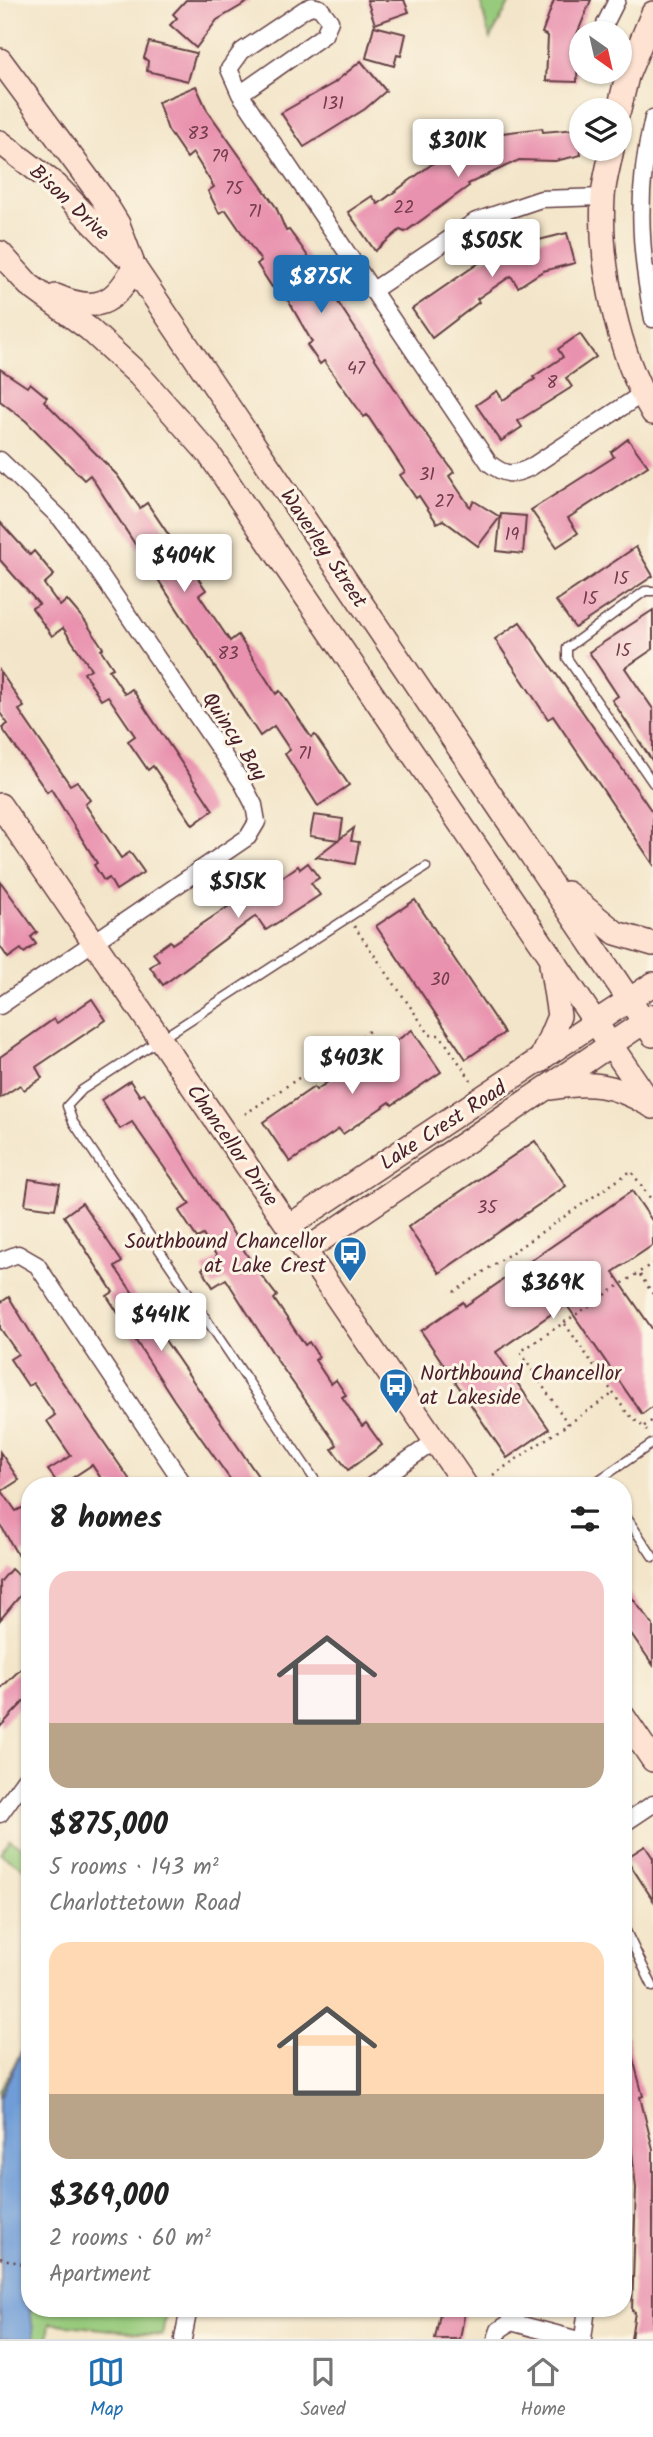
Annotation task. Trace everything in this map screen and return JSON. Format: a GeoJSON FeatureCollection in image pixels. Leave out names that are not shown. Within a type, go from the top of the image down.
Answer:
{"type":"FeatureCollection","features":[{"type":"Feature","properties":{"kind":"main road"},"geometry":{"type":"LineString","coordinates":[[632,56],[653,13]]}},
{"type":"Feature","properties":{"kind":"main road","name":"Waverley Street"},"geometry":{"type":"LineString","coordinates":[[0,60],[102,198],[118,224],[134,267],[629,1000],[650,1024]]}},
{"type":"Feature","properties":{"kind":"main road","name":"Bison Drive"},"geometry":{"type":"LineString","coordinates":[[0,142],[80,207],[134,267]]}},
{"type":"Feature","properties":{"kind":"main road"},"geometry":{"type":"LineString","coordinates":[[610,161],[603,197],[608,270],[616,317],[647,403]]}},
{"type":"Feature","properties":{"kind":"main road","name":"Waverley Street"},"geometry":{"type":"LineString","coordinates":[[0,253],[29,285],[89,329],[132,368],[201,443],[653,1107]]}},
{"type":"Feature","properties":{"kind":"main road"},"geometry":{"type":"LineString","coordinates":[[0,269],[29,285],[75,304],[99,303],[119,293],[134,267]]}},
{"type":"Feature","properties":{"kind":"main road","name":"Chancellor Drive"},"geometry":{"type":"LineString","coordinates":[[0,805],[460,1477]]}},
{"type":"Feature","properties":{"kind":"main road"},"geometry":{"type":"LineString","coordinates":[[547,877],[616,933],[653,944]]}},
{"type":"Feature","properties":{"kind":"main road"},"geometry":{"type":"LineString","coordinates":[[540,1061],[559,1016],[549,953]]}},
{"type":"Feature","properties":{"kind":"main road","name":"Lake Crest Road"},"geometry":{"type":"LineString","coordinates":[[289,1226],[653,984]]}},
{"type":"Feature","properties":{"kind":"main road","name":"Lake Crest Road"},"geometry":{"type":"LineString","coordinates":[[306,1251],[611,1044],[650,1024]]}},
{"type":"Feature","properties":{"kind":"main road"},"geometry":{"type":"LineString","coordinates":[[544,1089],[599,1083],[622,1090],[653,1107]]}},
{"type":"Feature","properties":{"kind":"main road"},"geometry":{"type":"LineString","coordinates":[[632,1729],[653,1760]]}},
{"type":"Feature","properties":{"kind":"street"},"geometry":{"type":"LineString","coordinates":[[606,21],[617,0]]}},
{"type":"Feature","properties":{"kind":"street"},"geometry":{"type":"LineString","coordinates":[[240,94],[324,35],[330,21],[327,14],[312,6],[305,9],[242,51],[229,69],[240,94],[372,290],[489,463],[502,474],[516,474],[531,467],[647,403]]}},
{"type":"Feature","properties":{"kind":"street"},"geometry":{"type":"LineString","coordinates":[[653,118],[643,157],[639,227],[653,319]]}},
{"type":"Feature","properties":{"kind":"street"},"geometry":{"type":"LineString","coordinates":[[372,290],[487,216],[541,199],[603,197]]}},
{"type":"Feature","properties":{"kind":"street","name":"Quincy Bay"},"geometry":{"type":"LineString","coordinates":[[0,460],[61,519],[81,546],[243,784],[254,805],[257,822],[248,837],[0,1006]]}},
{"type":"Feature","properties":{"kind":"street"},"geometry":{"type":"LineString","coordinates":[[0,1261],[18,1254],[37,1265],[179,1477]]}},
{"type":"Feature","properties":{"kind":"street"},"geometry":{"type":"LineString","coordinates":[[384,1477],[435,1441]]}},
{"type":"Feature","properties":{"kind":"street"},"geometry":{"type":"LineString","coordinates":[[0,1814],[21,1785]]}},
{"type":"Feature","properties":{"kind":"street"},"geometry":{"type":"LineString","coordinates":[[632,1818],[653,1804]]}},
{"type":"Feature","properties":{"kind":"street"},"geometry":{"type":"LineString","coordinates":[[183,2339],[187,2317]]}},
{"type":"Feature","properties":{"kind":"street"},"geometry":{"type":"LineString","coordinates":[[583,2339],[586,2317]]}},
{"type":"Feature","properties":{"kind":"street"},"geometry":{"type":"LineString","coordinates":[[496,2339],[499,2330],[511,2322],[575,2339]]}},
{"type":"Feature","properties":{"kind":"lane"},"geometry":{"type":"LineString","coordinates":[[653,591],[645,591],[567,648],[567,658],[653,783]]}},
{"type":"Feature","properties":{"kind":"lane"},"geometry":{"type":"LineString","coordinates":[[313,1477],[73,1122],[67,1106],[82,1090],[426,867]]}},
{"type":"Feature","properties":{"kind":"lane"},"geometry":{"type":"LineString","coordinates":[[609,1477],[653,1443]]}},
{"type":"Feature","properties":{"kind":"lane"},"geometry":{"type":"LineString","coordinates":[[632,1526],[653,1558]]}},
{"type":"Feature","properties":{"kind":"lane"},"geometry":{"type":"LineString","coordinates":[[632,1943],[653,1987]]}},
{"type":"Feature","properties":{"kind":"path"},"geometry":{"type":"LineString","coordinates":[[348,918],[430,1035],[440,1035],[471,1080]]}},
{"type":"Feature","properties":{"kind":"path"},"geometry":{"type":"LineString","coordinates":[[245,1114],[373,1029]]}},
{"type":"Feature","properties":{"kind":"path"},"geometry":{"type":"LineString","coordinates":[[454,1292],[631,1171],[653,1202]]}},
{"type":"Feature","properties":{"kind":"path"},"geometry":{"type":"LineString","coordinates":[[568,1424],[520,1352],[653,1264]]}},
{"type":"Feature","properties":{"kind":"path"},"geometry":{"type":"LineString","coordinates":[[640,1275],[653,1294]]}},
{"type":"Feature","properties":{"kind":"path"},"geometry":{"type":"LineString","coordinates":[[564,1323],[627,1413],[648,1434]]}},
{"type":"Feature","properties":{"kind":"path"},"geometry":{"type":"LineString","coordinates":[[493,1475],[614,1393]]}},
{"type":"Feature","properties":{"kind":"path"},"geometry":{"type":"LineString","coordinates":[[643,1427],[653,1420]]}},
{"type":"Feature","properties":{"kind":"path"},"geometry":{"type":"LineString","coordinates":[[0,2258],[21,2264]]}},
{"type":"Feature","properties":{"kind":"green space"},"geometry":{"type":"Polygon","coordinates":[[[480,0],[511,0],[490,39],[480,0]]]}},
{"type":"Feature","properties":{"kind":"green space"},"geometry":{"type":"Polygon","coordinates":[[[10,1840],[21,1847],[21,1866],[1,1854],[10,1840]]]}},
{"type":"Feature","properties":{"kind":"green space"},"geometry":{"type":"Polygon","coordinates":[[[21,2052],[21,2317],[165,2317],[162,2336],[50,2323],[48,2339],[0,2339],[0,2091],[21,2052]]]}},
{"type":"Feature","properties":{"kind":"water"},"geometry":{"type":"Polygon","coordinates":[[[21,2053],[21,2317],[31,2317],[34,2339],[0,2339],[0,2097],[21,2053]]]}},
{"type":"Feature","properties":{"kind":"building"},"geometry":{"type":"Polygon","coordinates":[[[186,0],[251,0],[217,20],[196,48],[170,25],[177,18],[173,14],[186,0]]]}},
{"type":"Feature","properties":{"kind":"building"},"geometry":{"type":"Polygon","coordinates":[[[367,0],[404,0],[409,12],[375,24],[367,0]]]}},
{"type":"Feature","properties":{"kind":"building"},"geometry":{"type":"Polygon","coordinates":[[[554,0],[591,0],[582,21],[569,21],[569,82],[546,81],[548,36],[542,33],[554,0]]]}},
{"type":"Feature","properties":{"kind":"building"},"geometry":{"type":"Polygon","coordinates":[[[374,26],[406,34],[401,56],[397,55],[394,66],[366,58],[374,26]]]}},
{"type":"Feature","properties":{"kind":"building"},"geometry":{"type":"Polygon","coordinates":[[[149,42],[196,53],[188,81],[147,71],[148,61],[144,58],[149,42]]]}},
{"type":"Feature","properties":{"kind":"building"},"geometry":{"type":"Polygon","coordinates":[[[361,61],[386,91],[365,109],[304,147],[281,113],[334,83],[361,61]]]}},
{"type":"Feature","properties":{"kind":"building"},"geometry":{"type":"Polygon","coordinates":[[[196,86],[207,110],[276,207],[286,231],[289,230],[303,249],[410,412],[454,472],[449,476],[470,507],[474,501],[500,517],[478,546],[443,520],[437,523],[419,496],[416,498],[400,475],[405,472],[367,415],[364,417],[324,361],[320,364],[307,345],[312,342],[278,283],[272,287],[257,264],[261,261],[226,210],[219,213],[208,191],[214,187],[193,153],[187,158],[168,130],[158,102],[196,86]]]}},
{"type":"Feature","properties":{"kind":"building"},"geometry":{"type":"Polygon","coordinates":[[[542,128],[543,132],[569,130],[569,158],[555,161],[519,160],[468,184],[469,186],[405,232],[400,230],[375,251],[348,212],[372,196],[378,204],[436,161],[495,134],[542,128]]]}},
{"type":"Feature","properties":{"kind":"building"},"geometry":{"type":"Polygon","coordinates":[[[567,233],[575,263],[543,271],[518,287],[511,276],[477,299],[479,302],[432,338],[412,309],[489,256],[491,259],[520,241],[523,244],[567,233]]]}},
{"type":"Feature","properties":{"kind":"building"},"geometry":{"type":"Polygon","coordinates":[[[580,334],[596,357],[566,378],[572,387],[518,421],[522,427],[501,441],[476,405],[497,391],[503,400],[535,379],[533,377],[563,357],[558,349],[580,334]]]}},
{"type":"Feature","properties":{"kind":"building"},"geometry":{"type":"Polygon","coordinates":[[[0,369],[27,387],[30,383],[47,397],[44,401],[117,475],[140,508],[147,503],[206,590],[199,595],[230,641],[238,635],[276,694],[280,691],[311,737],[315,735],[349,785],[318,806],[285,754],[290,750],[274,726],[260,736],[90,475],[84,480],[26,421],[0,401],[0,369]]]}},
{"type":"Feature","properties":{"kind":"building"},"geometry":{"type":"Polygon","coordinates":[[[628,439],[648,466],[568,518],[578,533],[557,547],[531,510],[614,457],[611,452],[628,439]]]}},
{"type":"Feature","properties":{"kind":"building"},"geometry":{"type":"Polygon","coordinates":[[[501,514],[526,516],[523,554],[497,551],[501,514]]]}},
{"type":"Feature","properties":{"kind":"building"},"geometry":{"type":"Polygon","coordinates":[[[0,522],[30,555],[34,551],[54,575],[44,584],[60,606],[67,600],[85,621],[103,648],[101,650],[113,668],[109,670],[125,694],[132,689],[213,810],[193,825],[153,766],[148,770],[128,741],[135,736],[108,696],[101,700],[84,673],[91,669],[63,628],[52,636],[32,608],[39,604],[0,560],[0,522]]]}},
{"type":"Feature","properties":{"kind":"building"},"geometry":{"type":"Polygon","coordinates":[[[636,547],[653,576],[575,628],[556,601],[636,547]]]}},
{"type":"Feature","properties":{"kind":"building"},"geometry":{"type":"Polygon","coordinates":[[[653,610],[653,649],[625,668],[653,709],[653,762],[612,700],[618,696],[589,652],[653,610]]]}},
{"type":"Feature","properties":{"kind":"building"},"geometry":{"type":"Polygon","coordinates":[[[520,622],[653,813],[653,864],[553,716],[548,719],[495,639],[520,622]]]}},
{"type":"Feature","properties":{"kind":"building"},"geometry":{"type":"Polygon","coordinates":[[[0,671],[24,707],[19,710],[70,785],[77,781],[90,800],[85,804],[121,858],[130,852],[144,872],[116,890],[109,878],[104,881],[94,865],[97,863],[51,789],[47,792],[2,728],[8,724],[0,713],[0,671]]]}},
{"type":"Feature","properties":{"kind":"building"},"geometry":{"type":"Polygon","coordinates":[[[314,815],[343,819],[340,839],[354,828],[351,841],[359,842],[355,864],[316,857],[338,840],[310,836],[314,815]]]}},
{"type":"Feature","properties":{"kind":"building"},"geometry":{"type":"Polygon","coordinates":[[[308,863],[319,878],[311,883],[320,895],[266,930],[256,916],[163,985],[150,967],[159,960],[153,953],[170,941],[172,944],[262,884],[266,889],[298,866],[300,869],[308,863]]]}},
{"type":"Feature","properties":{"kind":"building"},"geometry":{"type":"Polygon","coordinates":[[[0,881],[37,932],[31,937],[36,944],[24,953],[21,949],[8,958],[0,946],[0,881]]]}},
{"type":"Feature","properties":{"kind":"building"},"geometry":{"type":"Polygon","coordinates":[[[415,900],[504,1033],[466,1059],[376,926],[415,900]]]}},
{"type":"Feature","properties":{"kind":"building"},"geometry":{"type":"Polygon","coordinates":[[[92,999],[106,1020],[36,1067],[42,1078],[24,1090],[20,1085],[0,1098],[0,1057],[54,1019],[57,1023],[92,999]]]}},
{"type":"Feature","properties":{"kind":"building"},"geometry":{"type":"Polygon","coordinates":[[[412,1030],[441,1072],[343,1134],[339,1129],[290,1162],[263,1122],[363,1058],[366,1062],[412,1030]]]}},
{"type":"Feature","properties":{"kind":"building"},"geometry":{"type":"Polygon","coordinates":[[[130,1081],[140,1096],[144,1093],[254,1266],[277,1296],[274,1299],[305,1345],[309,1342],[319,1357],[315,1360],[331,1384],[336,1380],[346,1395],[342,1397],[362,1426],[366,1423],[382,1445],[348,1470],[332,1449],[337,1445],[279,1363],[226,1279],[213,1287],[202,1269],[218,1258],[203,1235],[197,1238],[179,1211],[190,1204],[132,1122],[120,1129],[101,1100],[130,1081]]]}},
{"type":"Feature","properties":{"kind":"building"},"geometry":{"type":"Polygon","coordinates":[[[535,1141],[566,1186],[439,1273],[408,1227],[535,1141]]]}},
{"type":"Feature","properties":{"kind":"building"},"geometry":{"type":"Polygon","coordinates":[[[29,1179],[60,1184],[55,1209],[25,1205],[29,1179]]]}},
{"type":"Feature","properties":{"kind":"building"},"geometry":{"type":"Polygon","coordinates":[[[632,1191],[653,1222],[653,1245],[613,1272],[653,1330],[653,1406],[642,1414],[566,1304],[496,1352],[549,1429],[507,1458],[421,1331],[463,1302],[465,1306],[632,1191]]]}},
{"type":"Feature","properties":{"kind":"building"},"geometry":{"type":"Polygon","coordinates":[[[82,1203],[122,1262],[115,1267],[259,1477],[229,1477],[174,1400],[107,1296],[113,1292],[64,1216],[82,1203]]]}},
{"type":"Feature","properties":{"kind":"building"},"geometry":{"type":"Polygon","coordinates":[[[9,1297],[48,1361],[128,1477],[100,1477],[92,1465],[74,1477],[53,1477],[48,1470],[71,1456],[47,1421],[55,1415],[33,1383],[28,1386],[10,1359],[18,1354],[0,1328],[0,1303],[9,1297]]]}},
{"type":"Feature","properties":{"kind":"building"},"geometry":{"type":"Polygon","coordinates":[[[0,1452],[19,1480],[2,1491],[16,1511],[21,1508],[21,1554],[18,1556],[0,1524],[0,1452]]]}},
{"type":"Feature","properties":{"kind":"building"},"geometry":{"type":"Polygon","coordinates":[[[11,1569],[21,1578],[21,1595],[0,1620],[0,1582],[11,1569]]]}},
{"type":"Feature","properties":{"kind":"building"},"geometry":{"type":"Polygon","coordinates":[[[632,1598],[653,1625],[653,1665],[632,1635],[632,1598]]]}},
{"type":"Feature","properties":{"kind":"building"},"geometry":{"type":"Polygon","coordinates":[[[21,1669],[21,1705],[0,1727],[0,1689],[21,1669]]]}},
{"type":"Feature","properties":{"kind":"building"},"geometry":{"type":"Polygon","coordinates":[[[645,1846],[653,1858],[653,1900],[632,1867],[632,1854],[645,1846]]]}},
{"type":"Feature","properties":{"kind":"building"},"geometry":{"type":"Polygon","coordinates":[[[632,2055],[653,2149],[653,2339],[631,2339],[635,2312],[632,2311],[636,2188],[632,2152],[632,2055]]]}},
{"type":"Feature","properties":{"kind":"building"},"geometry":{"type":"Polygon","coordinates":[[[439,2317],[464,2317],[460,2339],[435,2339],[439,2317]]]}},
{"type":"Feature","properties":{"kind":"place","name":"Southbound Chancellor at Lake Crest"},"geometry":{"type":"Point","coordinates":[350,1283]}},
{"type":"Feature","properties":{"kind":"place","name":"Northbound Chancellor at Lakeside"},"geometry":{"type":"Point","coordinates":[396,1415]}}]}
